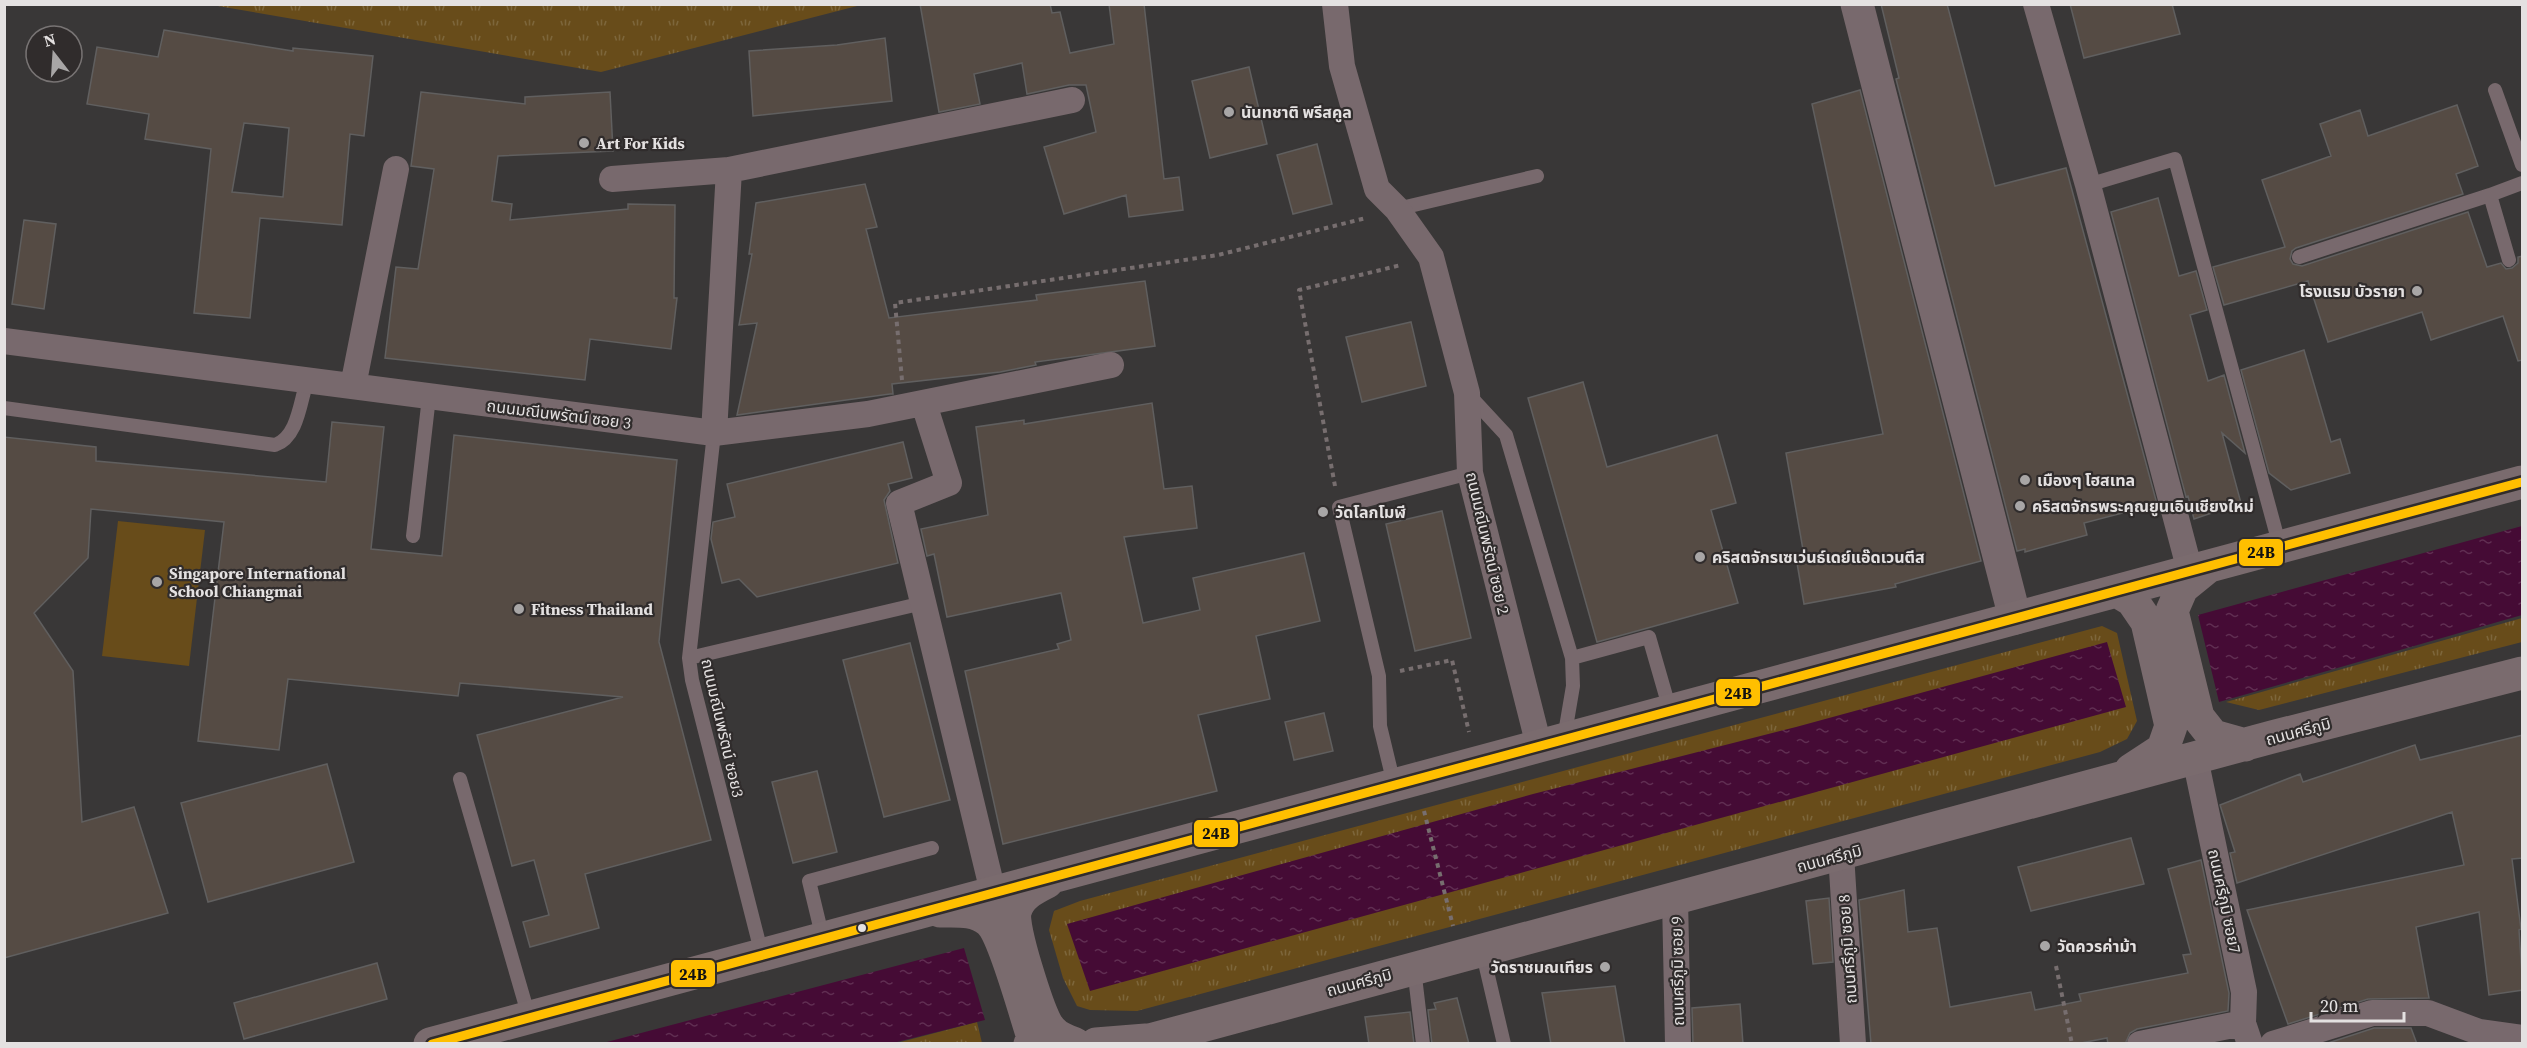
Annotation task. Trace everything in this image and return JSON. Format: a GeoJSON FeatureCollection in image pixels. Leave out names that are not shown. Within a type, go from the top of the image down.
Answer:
{"type":"FeatureCollection","features":[{"type":"Feature","properties":{"kind":"main road"},"geometry":{"type":"LineString","coordinates":[[430,1044],[2523,482]]}},
{"type":"Feature","properties":{"kind":"main road"},"geometry":{"type":"LineString","coordinates":[[2159,616],[2200,569]]}},
{"type":"Feature","properties":{"kind":"main road"},"geometry":{"type":"LineString","coordinates":[[2117,591],[2159,616],[2185,721],[2213,735],[2245,745]]}},
{"type":"Feature","properties":{"kind":"main road","name":"ถนนศรีภูมิ"},"geometry":{"type":"LineString","coordinates":[[1096,1044],[1141,1042],[2195,758],[2523,673]]}},
{"type":"Feature","properties":{"kind":"main road"},"geometry":{"type":"LineString","coordinates":[[2110,781],[2144,763],[2163,749],[2185,721]]}},
{"type":"Feature","properties":{"kind":"main road"},"geometry":{"type":"LineString","coordinates":[[1072,871],[1027,891],[1015,912],[1008,936],[1036,1035],[1058,1038],[1075,1044]]}},
{"type":"Feature","properties":{"kind":"main road"},"geometry":{"type":"LineString","coordinates":[[923,911],[968,910],[989,921],[1008,936]]}},
{"type":"Feature","properties":{"kind":"street","name":"ถนนมณีนพรัตน์ ซอย 2"},"geometry":{"type":"LineString","coordinates":[[1335,4],[1342,66],[1377,189],[1397,209],[1431,257],[1467,393],[1470,473],[1551,742]]}},
{"type":"Feature","properties":{"kind":"street"},"geometry":{"type":"LineString","coordinates":[[1857,4],[2015,618]]}},
{"type":"Feature","properties":{"kind":"street"},"geometry":{"type":"LineString","coordinates":[[2036,4],[2200,569]]}},
{"type":"Feature","properties":{"kind":"street"},"geometry":{"type":"LineString","coordinates":[[612,179],[729,170],[1072,100]]}},
{"type":"Feature","properties":{"kind":"street"},"geometry":{"type":"LineString","coordinates":[[353,386],[396,169]]}},
{"type":"Feature","properties":{"kind":"street"},"geometry":{"type":"LineString","coordinates":[[714,433],[729,170]]}},
{"type":"Feature","properties":{"kind":"street","name":"ถนนมณีนพรัตน์ ซอย 3"},"geometry":{"type":"LineString","coordinates":[[4,341],[714,433],[915,406],[1111,365]]}},
{"type":"Feature","properties":{"kind":"street"},"geometry":{"type":"LineString","coordinates":[[915,406],[949,483],[899,503],[993,892]]}},
{"type":"Feature","properties":{"kind":"street","name":"ถนนศรีภูมิ ซอย7"},"geometry":{"type":"LineString","coordinates":[[2195,758],[2244,992],[2246,1033]]}},
{"type":"Feature","properties":{"kind":"street","name":"ถนนศรีภูมิ ซอย 8"},"geometry":{"type":"LineString","coordinates":[[1841,854],[1853,1044]]}},
{"type":"Feature","properties":{"kind":"street","name":"ถนนศรีภูมิ ซอย 9"},"geometry":{"type":"LineString","coordinates":[[1675,898],[1678,1044]]}},
{"type":"Feature","properties":{"kind":"street"},"geometry":{"type":"LineString","coordinates":[[2273,1044],[2372,1013],[2428,1013],[2479,1032],[2523,1038]]}},
{"type":"Feature","properties":{"kind":"street"},"geometry":{"type":"LineString","coordinates":[[2140,1044],[2246,1033]]}},
{"type":"Feature","properties":{"kind":"lane"},"geometry":{"type":"LineString","coordinates":[[2496,90],[2523,165]]}},
{"type":"Feature","properties":{"kind":"lane"},"geometry":{"type":"LineString","coordinates":[[2088,184],[2175,159],[2280,547]]}},
{"type":"Feature","properties":{"kind":"lane"},"geometry":{"type":"LineString","coordinates":[[1397,209],[1537,176]]}},
{"type":"Feature","properties":{"kind":"lane"},"geometry":{"type":"LineString","coordinates":[[2299,257],[2523,183]]}},
{"type":"Feature","properties":{"kind":"lane"},"geometry":{"type":"LineString","coordinates":[[2490,195],[2509,260]]}},
{"type":"Feature","properties":{"kind":"lane"},"geometry":{"type":"LineString","coordinates":[[4,408],[275,446],[282,443],[292,432],[307,381]]}},
{"type":"Feature","properties":{"kind":"lane"},"geometry":{"type":"LineString","coordinates":[[1467,393],[1506,435],[1572,658],[1573,686],[1551,742]]}},
{"type":"Feature","properties":{"kind":"lane"},"geometry":{"type":"LineString","coordinates":[[413,536],[429,397]]}},
{"type":"Feature","properties":{"kind":"lane","name":"ถนนมณีนพรัตน์ ซอย3"},"geometry":{"type":"LineString","coordinates":[[714,433],[689,658],[692,680],[762,956]]}},
{"type":"Feature","properties":{"kind":"lane"},"geometry":{"type":"LineString","coordinates":[[1394,784],[1380,726],[1379,676],[1339,507],[1470,473]]}},
{"type":"Feature","properties":{"kind":"lane"},"geometry":{"type":"LineString","coordinates":[[689,658],[923,603]]}},
{"type":"Feature","properties":{"kind":"lane"},"geometry":{"type":"LineString","coordinates":[[1572,658],[1649,637],[1670,710]]}},
{"type":"Feature","properties":{"kind":"lane"},"geometry":{"type":"LineString","coordinates":[[460,779],[529,1017]]}},
{"type":"Feature","properties":{"kind":"lane"},"geometry":{"type":"LineString","coordinates":[[823,939],[809,881],[932,848]]}},
{"type":"Feature","properties":{"kind":"lane"},"geometry":{"type":"LineString","coordinates":[[1482,950],[1504,1044]]}},
{"type":"Feature","properties":{"kind":"lane"},"geometry":{"type":"LineString","coordinates":[[1414,968],[1423,1044]]}},
{"type":"Feature","properties":{"kind":"path"},"geometry":{"type":"LineString","coordinates":[[915,406],[895,303],[1218,255],[1397,209]]}},
{"type":"Feature","properties":{"kind":"path"},"geometry":{"type":"LineString","coordinates":[[1339,507],[1299,290],[1431,257]]}},
{"type":"Feature","properties":{"kind":"path"},"geometry":{"type":"LineString","coordinates":[[1379,676],[1452,660],[1470,736]]}},
{"type":"Feature","properties":{"kind":"path"},"geometry":{"type":"LineString","coordinates":[[1422,806],[1454,929]]}},
{"type":"Feature","properties":{"kind":"path"},"geometry":{"type":"LineString","coordinates":[[2056,966],[2072,1044]]}},
{"type":"Feature","properties":{"kind":"green space"},"geometry":{"type":"Polygon","coordinates":[[[861,4],[601,72],[212,5],[861,4]]]}},
{"type":"Feature","properties":{"kind":"green space"},"geometry":{"type":"Polygon","coordinates":[[[118,521],[205,530],[189,666],[102,656],[118,521]]]}},
{"type":"Feature","properties":{"kind":"green space"},"geometry":{"type":"Polygon","coordinates":[[[2522,618],[2522,642],[2259,710],[2226,702],[2522,618]]]}},
{"type":"Feature","properties":{"kind":"green space"},"geometry":{"type":"Polygon","coordinates":[[[2102,626],[2117,633],[2137,721],[2127,739],[2100,752],[1137,1011],[1090,1010],[1077,1006],[1063,978],[1049,930],[1054,911],[1080,901],[2102,626]]]}},
{"type":"Feature","properties":{"kind":"green space"},"geometry":{"type":"Polygon","coordinates":[[[977,1022],[982,1043],[893,1044],[977,1022]]]}},
{"type":"Feature","properties":{"kind":"water"},"geometry":{"type":"Polygon","coordinates":[[[2522,526],[2522,615],[2219,702],[2198,615],[2522,526]]]}},
{"type":"Feature","properties":{"kind":"water"},"geometry":{"type":"Polygon","coordinates":[[[2107,642],[2126,707],[1090,991],[1067,924],[1533,794],[1796,727],[2107,642]]]}},
{"type":"Feature","properties":{"kind":"water"},"geometry":{"type":"Polygon","coordinates":[[[964,948],[985,1020],[893,1043],[603,1043],[964,948]]]}},
{"type":"Feature","properties":{"kind":"building"},"geometry":{"type":"Polygon","coordinates":[[[920,4],[1050,4],[1052,13],[1060,12],[1070,53],[1114,44],[1109,4],[1144,4],[1164,179],[1179,177],[1183,210],[1129,217],[1126,195],[1064,214],[1044,147],[1096,132],[1086,85],[1069,85],[1027,94],[1022,63],[974,74],[980,104],[939,112],[920,4]]]}},
{"type":"Feature","properties":{"kind":"building"},"geometry":{"type":"Polygon","coordinates":[[[1881,4],[1947,4],[1995,186],[2066,168],[2157,504],[2084,523],[2087,535],[2025,552],[2025,549],[2017,551],[1896,79],[1899,78],[1881,4]]]}},
{"type":"Feature","properties":{"kind":"building"},"geometry":{"type":"Polygon","coordinates":[[[2070,4],[2172,4],[2180,34],[2084,58],[2070,4]]]}},
{"type":"Feature","properties":{"kind":"building"},"geometry":{"type":"Polygon","coordinates":[[[164,30],[293,51],[293,48],[373,56],[364,136],[350,134],[342,225],[260,218],[250,318],[194,313],[211,149],[145,139],[149,114],[87,104],[97,47],[158,57],[164,30]],[[244,123],[232,192],[283,197],[289,128],[244,123]]]}},
{"type":"Feature","properties":{"kind":"building"},"geometry":{"type":"Polygon","coordinates":[[[885,38],[892,101],[753,116],[749,51],[837,45],[885,38]]]}},
{"type":"Feature","properties":{"kind":"building","name":"นันทชาติ พรีสคูล"},"geometry":{"type":"Polygon","coordinates":[[[1249,67],[1267,144],[1210,158],[1192,81],[1249,67]]]}},
{"type":"Feature","properties":{"kind":"building"},"geometry":{"type":"Polygon","coordinates":[[[1860,90],[1981,561],[1895,584],[1896,587],[1804,604],[1797,563],[1805,561],[1786,453],[1883,434],[1812,104],[1860,90]]]}},
{"type":"Feature","properties":{"kind":"building"},"geometry":{"type":"Polygon","coordinates":[[[421,92],[525,104],[525,97],[610,92],[613,151],[498,156],[492,201],[512,204],[510,220],[628,209],[628,204],[675,205],[674,298],[677,298],[671,349],[590,339],[585,380],[385,358],[396,267],[418,269],[434,169],[411,166],[421,92]]]}},
{"type":"Feature","properties":{"kind":"building"},"geometry":{"type":"Polygon","coordinates":[[[2457,105],[2478,166],[2456,174],[2463,194],[2296,248],[2292,251],[2290,259],[2293,264],[2302,266],[2468,212],[2487,267],[2501,263],[2506,269],[2512,268],[2518,263],[2518,257],[2523,256],[2523,360],[2518,361],[2503,316],[2431,340],[2422,312],[2328,342],[2308,281],[2224,305],[2213,267],[2285,247],[2262,180],[2331,156],[2320,124],[2360,110],[2368,136],[2457,105]]]}},
{"type":"Feature","properties":{"kind":"building"},"geometry":{"type":"Polygon","coordinates":[[[1317,144],[1332,204],[1293,214],[1277,155],[1317,144]]]}},
{"type":"Feature","properties":{"kind":"building"},"geometry":{"type":"Polygon","coordinates":[[[865,184],[877,227],[866,229],[889,318],[1037,300],[1036,295],[1145,281],[1155,346],[1035,362],[1036,365],[1000,372],[892,384],[893,394],[737,415],[757,323],[739,325],[752,254],[749,254],[756,203],[865,184]]]}},
{"type":"Feature","properties":{"kind":"building"},"geometry":{"type":"Polygon","coordinates":[[[2158,198],[2179,276],[2196,271],[2207,310],[2190,315],[2208,381],[2224,375],[2245,453],[2222,433],[2241,503],[2194,519],[2188,496],[2186,497],[2111,212],[2158,198]]]}},
{"type":"Feature","properties":{"kind":"building"},"geometry":{"type":"Polygon","coordinates":[[[24,220],[56,224],[44,309],[12,304],[24,220]]]}},
{"type":"Feature","properties":{"kind":"building"},"geometry":{"type":"Polygon","coordinates":[[[1411,322],[1426,386],[1362,402],[1346,337],[1411,322]]]}},
{"type":"Feature","properties":{"kind":"building"},"geometry":{"type":"Polygon","coordinates":[[[2304,350],[2331,442],[2340,439],[2350,473],[2291,490],[2269,473],[2241,370],[2304,350]]]}},
{"type":"Feature","properties":{"kind":"building"},"geometry":{"type":"Polygon","coordinates":[[[1583,382],[1607,467],[1717,435],[1736,503],[1711,510],[1738,603],[1597,642],[1528,398],[1583,382]]]}},
{"type":"Feature","properties":{"kind":"building"},"geometry":{"type":"Polygon","coordinates":[[[1152,403],[1164,489],[1192,486],[1197,528],[1124,537],[1143,623],[1200,610],[1193,578],[1304,553],[1320,621],[1256,636],[1270,699],[1198,715],[1217,791],[1003,844],[965,671],[1059,649],[1057,644],[1071,640],[1061,593],[947,617],[934,554],[927,556],[921,529],[988,515],[976,427],[1024,420],[1024,424],[1152,403]]]}},
{"type":"Feature","properties":{"kind":"building"},"geometry":{"type":"Polygon","coordinates":[[[332,422],[384,427],[371,549],[442,556],[454,435],[677,460],[659,642],[711,840],[585,874],[599,928],[530,947],[523,922],[549,915],[534,860],[512,866],[477,735],[623,697],[460,683],[458,696],[288,679],[279,750],[198,741],[224,522],[91,509],[88,558],[34,613],[73,671],[82,822],[134,807],[168,913],[4,958],[4,437],[96,447],[96,461],[326,482],[332,422]]]}},
{"type":"Feature","properties":{"kind":"building"},"geometry":{"type":"Polygon","coordinates":[[[903,442],[912,478],[888,484],[890,491],[884,500],[898,563],[757,597],[739,579],[722,583],[711,539],[713,522],[735,517],[727,484],[903,442]]]}},
{"type":"Feature","properties":{"kind":"building"},"geometry":{"type":"Polygon","coordinates":[[[1442,511],[1471,638],[1415,651],[1386,524],[1442,511]]]}},
{"type":"Feature","properties":{"kind":"building"},"geometry":{"type":"Polygon","coordinates":[[[910,643],[950,800],[884,817],[843,660],[910,643]]]}},
{"type":"Feature","properties":{"kind":"building"},"geometry":{"type":"Polygon","coordinates":[[[1324,713],[1333,751],[1294,760],[1285,722],[1324,713]]]}},
{"type":"Feature","properties":{"kind":"building"},"geometry":{"type":"Polygon","coordinates":[[[2523,735],[2523,858],[2512,859],[2521,929],[2519,930],[2523,990],[2489,995],[2479,912],[2416,927],[2429,998],[2368,999],[2288,1024],[2247,910],[2464,865],[2452,812],[2237,883],[2230,853],[2235,852],[2220,805],[2300,774],[2303,782],[2415,745],[2420,760],[2523,735]]]}},
{"type":"Feature","properties":{"kind":"building"},"geometry":{"type":"Polygon","coordinates":[[[327,764],[354,862],[208,902],[181,803],[327,764]]]}},
{"type":"Feature","properties":{"kind":"building"},"geometry":{"type":"Polygon","coordinates":[[[817,771],[837,852],[793,863],[772,782],[817,771]]]}},
{"type":"Feature","properties":{"kind":"building"},"geometry":{"type":"Polygon","coordinates":[[[2131,838],[2144,884],[2031,911],[2018,867],[2131,838]]]}},
{"type":"Feature","properties":{"kind":"building"},"geometry":{"type":"Polygon","coordinates":[[[2201,860],[2229,993],[2228,1011],[2137,1029],[2130,1033],[2125,1044],[2108,1044],[2107,1038],[2076,1044],[1871,1044],[1859,900],[1904,890],[1908,932],[1937,928],[1950,1007],[2031,992],[2035,1010],[2081,1001],[2079,994],[2188,973],[2183,955],[2191,954],[2168,869],[2201,860]]]}},
{"type":"Feature","properties":{"kind":"building"},"geometry":{"type":"Polygon","coordinates":[[[1829,898],[1833,962],[1813,964],[1806,901],[1829,898]]]}},
{"type":"Feature","properties":{"kind":"building"},"geometry":{"type":"Polygon","coordinates":[[[377,963],[387,999],[244,1039],[234,1003],[377,963]]]}},
{"type":"Feature","properties":{"kind":"building"},"geometry":{"type":"Polygon","coordinates":[[[1615,986],[1625,1044],[1551,1044],[1542,993],[1615,986]]]}},
{"type":"Feature","properties":{"kind":"building"},"geometry":{"type":"Polygon","coordinates":[[[1457,998],[1469,1044],[1432,1044],[1428,1010],[1436,1009],[1434,1003],[1457,998]]]}},
{"type":"Feature","properties":{"kind":"building"},"geometry":{"type":"Polygon","coordinates":[[[1740,1004],[1743,1044],[1693,1044],[1692,1008],[1740,1004]]]}},
{"type":"Feature","properties":{"kind":"building"},"geometry":{"type":"Polygon","coordinates":[[[1410,1012],[1414,1044],[1369,1044],[1365,1017],[1410,1012]]]}},
{"type":"Feature","properties":{"kind":"building"},"geometry":{"type":"Polygon","coordinates":[[[2374,1028],[2411,1028],[2417,1044],[2325,1044],[2374,1028]]]}},
{"type":"Feature","properties":{"kind":"transit line","name":"24B"},"geometry":{"type":"LineString","coordinates":[[432,1044],[2522,482]]}},
{"type":"Feature","properties":{"kind":"place","name":"นันทชาติ พรีสคูล"},"geometry":{"type":"Point","coordinates":[1229,112]}},
{"type":"Feature","properties":{"kind":"place","name":"Art For Kids"},"geometry":{"type":"Point","coordinates":[584,143]}},
{"type":"Feature","properties":{"kind":"place","name":"โรงแรม บัวรายา"},"geometry":{"type":"Point","coordinates":[2417,291]}},
{"type":"Feature","properties":{"kind":"place","name":"เมืองๆ โฮสเทล"},"geometry":{"type":"Point","coordinates":[2025,480]}},
{"type":"Feature","properties":{"kind":"place","name":"คริสตจักรพระคุณยูนเอินเชียงใหม่"},"geometry":{"type":"Point","coordinates":[2020,506]}},
{"type":"Feature","properties":{"kind":"place","name":"วัดโลกโมฬี"},"geometry":{"type":"Point","coordinates":[1323,512]}},
{"type":"Feature","properties":{"kind":"place","name":"คริสตจักรเซเว่นธ์เดย์แอ๊ดเวนตีส"},"geometry":{"type":"Point","coordinates":[1700,557]}},
{"type":"Feature","properties":{"kind":"place","name":"Singapore International School Chiangmai"},"geometry":{"type":"Point","coordinates":[157,582]}},
{"type":"Feature","properties":{"kind":"place","name":"Fitness Thailand"},"geometry":{"type":"Point","coordinates":[519,609]}},
{"type":"Feature","properties":{"kind":"place","name":"วัดควรค่าม้า"},"geometry":{"type":"Point","coordinates":[2045,946]}},
{"type":"Feature","properties":{"kind":"place","name":"วัดราชมณเทียร"},"geometry":{"type":"Point","coordinates":[1605,967]}}]}
